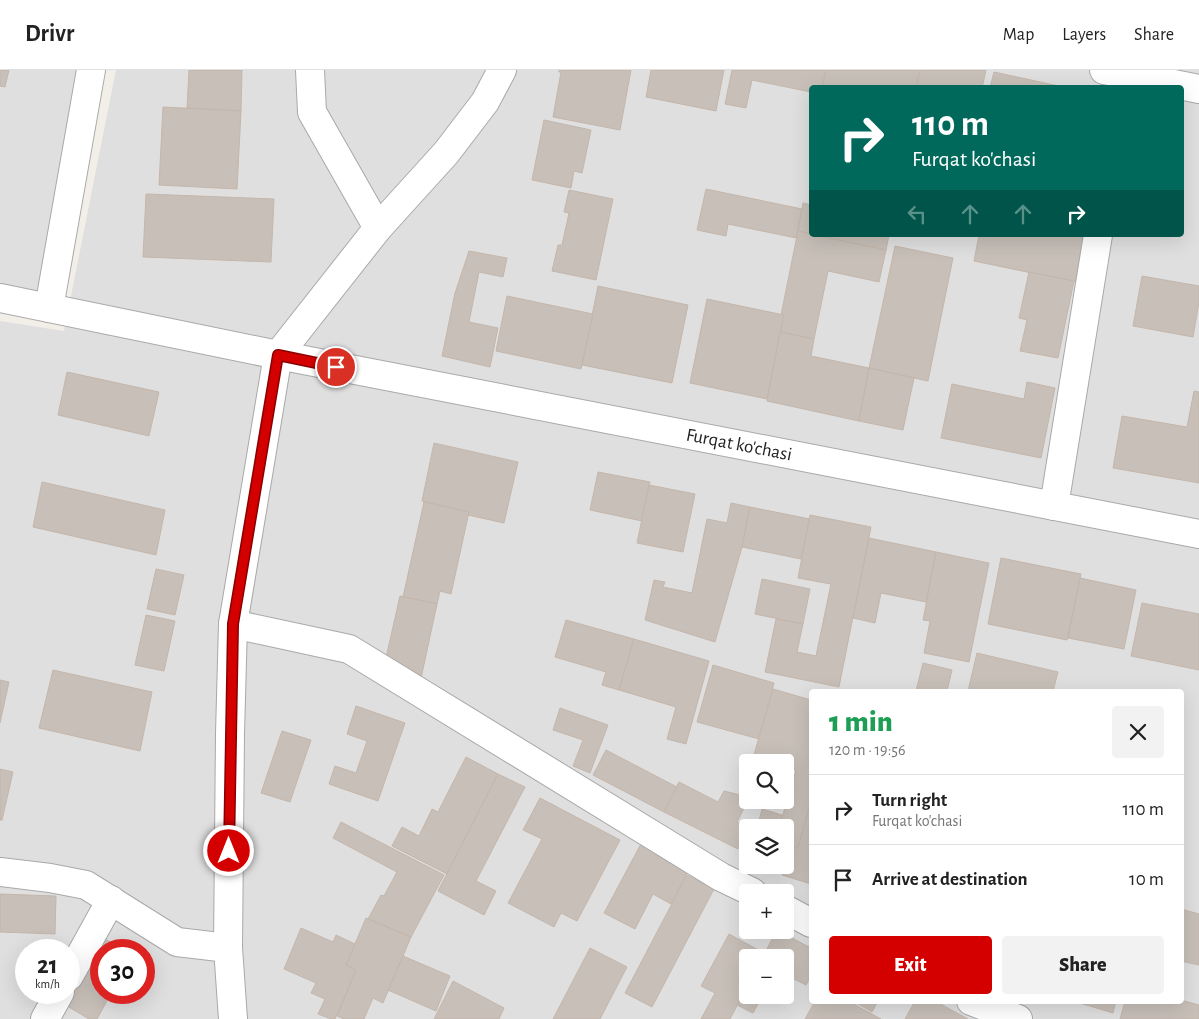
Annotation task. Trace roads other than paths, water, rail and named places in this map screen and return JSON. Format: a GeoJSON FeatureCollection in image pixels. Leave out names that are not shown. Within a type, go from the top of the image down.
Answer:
{"type":"FeatureCollection","features":[{"type":"Feature","properties":{"kind":"street"},"geometry":{"type":"LineString","coordinates":[[49,308],[91,70]]}},
{"type":"Feature","properties":{"kind":"street"},"geometry":{"type":"LineString","coordinates":[[310,70],[312,112],[378,228]]}},
{"type":"Feature","properties":{"kind":"street"},"geometry":{"type":"LineString","coordinates":[[233,1019],[228,948],[233,624],[278,355],[378,228],[446,153],[485,102],[502,70]]}},
{"type":"Feature","properties":{"kind":"street"},"geometry":{"type":"LineString","coordinates":[[1117,77],[1172,85]]}},
{"type":"Feature","properties":{"kind":"street"},"geometry":{"type":"LineString","coordinates":[[1184,87],[1199,89]]}},
{"type":"Feature","properties":{"kind":"street"},"geometry":{"type":"LineString","coordinates":[[1054,506],[1098,237]]}},
{"type":"Feature","properties":{"kind":"street","name":"Furqat ko'chasi"},"geometry":{"type":"LineString","coordinates":[[0,298],[278,355],[1199,534]]}},
{"type":"Feature","properties":{"kind":"street"},"geometry":{"type":"LineString","coordinates":[[233,624],[349,649],[713,872],[739,885]]}},
{"type":"Feature","properties":{"kind":"street"},"geometry":{"type":"LineString","coordinates":[[0,872],[50,878],[86,885],[177,942],[228,948]]}},
{"type":"Feature","properties":{"kind":"street"},"geometry":{"type":"LineString","coordinates":[[80,956],[111,900]]}},
{"type":"Feature","properties":{"kind":"street"},"geometry":{"type":"LineString","coordinates":[[794,914],[809,922]]}},
{"type":"Feature","properties":{"kind":"street"},"geometry":{"type":"LineString","coordinates":[[45,1019],[53,1004]]}},
{"type":"Feature","properties":{"kind":"street"},"geometry":{"type":"LineString","coordinates":[[980,1004],[1018,1019]]}}]}
